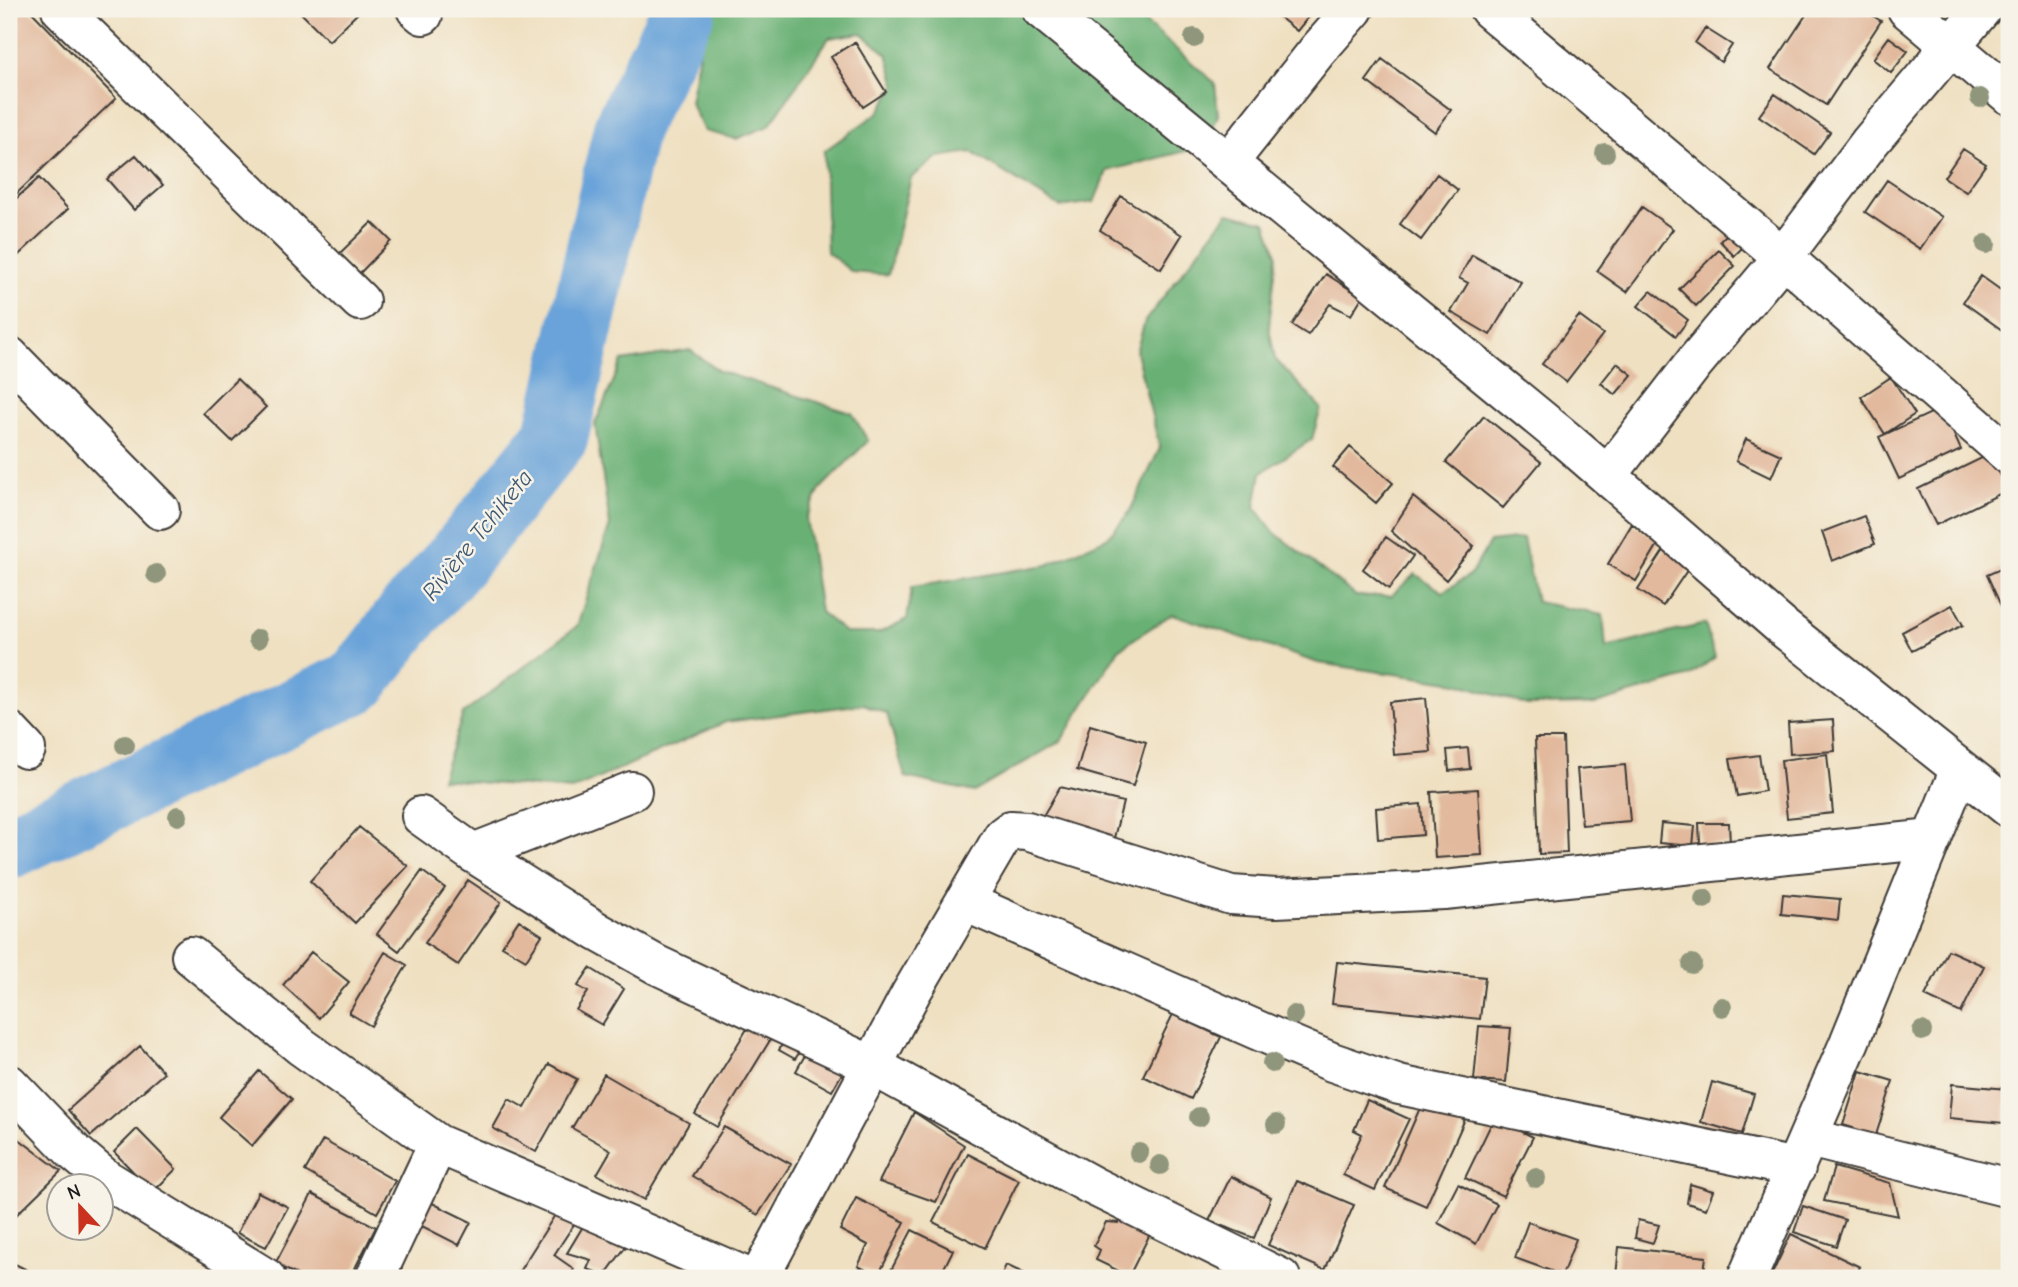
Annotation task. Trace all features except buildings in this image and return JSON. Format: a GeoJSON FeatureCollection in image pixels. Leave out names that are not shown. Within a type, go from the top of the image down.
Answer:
{"type":"FeatureCollection","features":[{"type":"Feature","properties":{"kind":"street"},"geometry":{"type":"LineString","coordinates":[[61,9],[360,301]]}},
{"type":"Feature","properties":{"kind":"street"},"geometry":{"type":"LineString","coordinates":[[1041,9],[1608,475],[1781,626],[2009,808]]}},
{"type":"Feature","properties":{"kind":"street"},"geometry":{"type":"LineString","coordinates":[[1229,162],[1354,9]]}},
{"type":"Feature","properties":{"kind":"street"},"geometry":{"type":"LineString","coordinates":[[1489,9],[1783,257],[2009,454]]}},
{"type":"Feature","properties":{"kind":"street"},"geometry":{"type":"LineString","coordinates":[[1907,9],[2009,95]]}},
{"type":"Feature","properties":{"kind":"street"},"geometry":{"type":"LineString","coordinates":[[1608,475],[1695,362],[1783,257],[1870,142],[1982,9]]}},
{"type":"Feature","properties":{"kind":"street"},"geometry":{"type":"LineString","coordinates":[[9,356],[160,510]]}},
{"type":"Feature","properties":{"kind":"street"},"geometry":{"type":"LineString","coordinates":[[1747,1278],[1889,948],[1960,769]]}},
{"type":"Feature","properties":{"kind":"street"},"geometry":{"type":"LineString","coordinates":[[473,853],[632,791]]}},
{"type":"Feature","properties":{"kind":"street"},"geometry":{"type":"LineString","coordinates":[[421,816],[473,853],[598,932],[657,965],[871,1065],[1091,1185],[1281,1278]]}},
{"type":"Feature","properties":{"kind":"street"},"geometry":{"type":"LineString","coordinates":[[759,1278],[911,993],[1003,836],[1011,830],[1019,829],[1231,895],[1276,898],[1444,890],[1932,839]]}},
{"type":"Feature","properties":{"kind":"street"},"geometry":{"type":"LineString","coordinates":[[965,902],[1332,1062],[1399,1085],[2009,1188]]}},
{"type":"Feature","properties":{"kind":"street"},"geometry":{"type":"LineString","coordinates":[[191,956],[302,1047],[438,1144],[749,1278]]}},
{"type":"Feature","properties":{"kind":"street"},"geometry":{"type":"LineString","coordinates":[[9,1084],[74,1152],[106,1179],[266,1278]]}},
{"type":"Feature","properties":{"kind":"street"},"geometry":{"type":"LineString","coordinates":[[375,1278],[438,1144]]}},
{"type":"Feature","properties":{"kind":"green space"},"geometry":{"type":"Polygon","coordinates":[[[707,9],[1135,9],[1138,16],[1215,83],[1218,115],[1206,146],[1107,171],[1094,202],[1060,207],[971,152],[938,157],[911,178],[888,275],[852,272],[827,252],[824,151],[879,112],[896,85],[887,54],[861,33],[829,38],[769,126],[736,139],[704,131],[690,102],[707,9]]]}},
{"type":"Feature","properties":{"kind":"green space"},"geometry":{"type":"Polygon","coordinates":[[[1228,213],[1266,222],[1277,254],[1269,327],[1275,359],[1321,408],[1312,439],[1261,473],[1255,507],[1275,533],[1356,596],[1391,596],[1415,574],[1443,592],[1471,574],[1490,542],[1523,538],[1536,602],[1603,615],[1606,648],[1705,624],[1715,657],[1690,676],[1596,704],[1527,705],[1457,683],[1318,663],[1172,614],[1119,649],[1061,741],[974,792],[905,777],[887,714],[864,704],[726,722],[572,790],[441,779],[463,714],[577,626],[610,525],[595,424],[622,361],[690,350],[719,371],[852,413],[868,441],[821,488],[806,518],[820,612],[846,633],[879,633],[907,619],[912,587],[1047,565],[1107,538],[1129,513],[1160,448],[1136,352],[1145,321],[1228,213]]]}},
{"type":"Feature","properties":{"kind":"waterway","name":"Rivière Tchiketa"},"geometry":{"type":"LineString","coordinates":[[9,847],[357,681],[408,615],[459,557],[556,437],[626,127],[684,9]]}}]}
